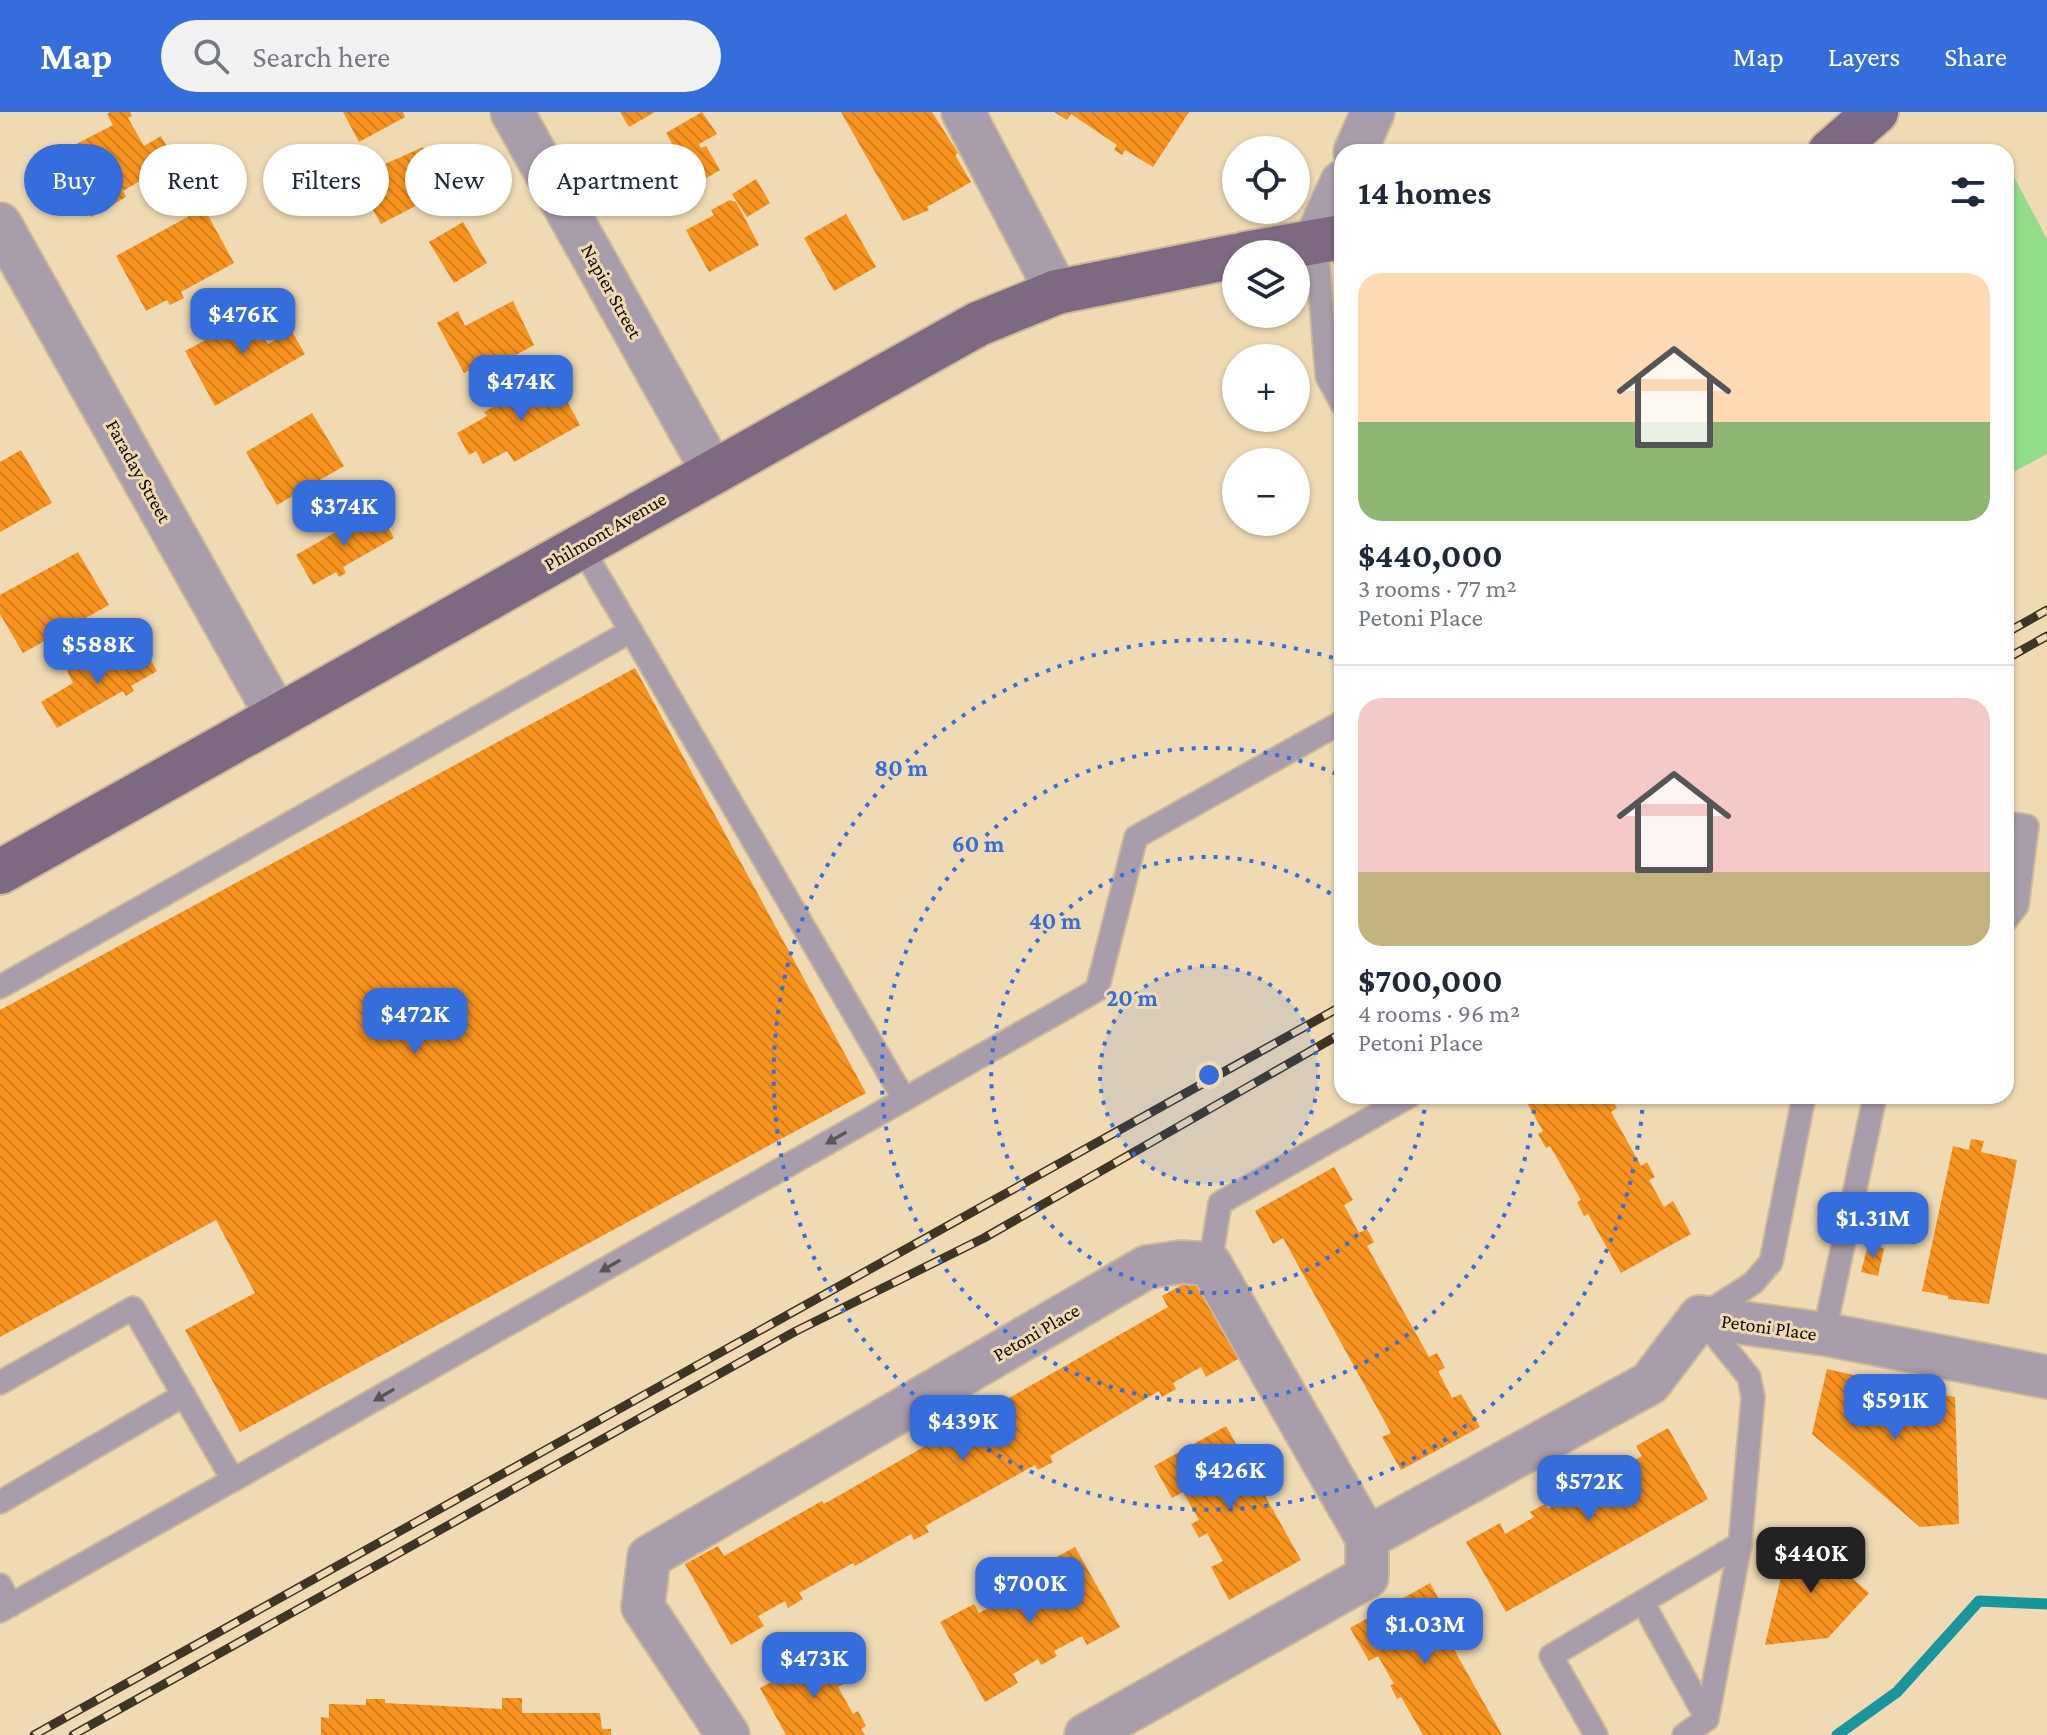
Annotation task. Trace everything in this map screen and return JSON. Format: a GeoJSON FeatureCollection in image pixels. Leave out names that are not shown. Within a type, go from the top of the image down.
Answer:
{"type":"FeatureCollection","features":[{"type":"Feature","properties":{"kind":"main road"},"geometry":{"type":"LineString","coordinates":[[1839,144],[1876,112]]}},
{"type":"Feature","properties":{"kind":"main road","name":"Philmont Avenue"},"geometry":{"type":"LineString","coordinates":[[0,872],[278,718],[712,470],[978,324],[1057,292],[1222,259]]}},
{"type":"Feature","properties":{"kind":"street","name":"Napier Street"},"geometry":{"type":"LineString","coordinates":[[512,112],[712,470]]}},
{"type":"Feature","properties":{"kind":"street"},"geometry":{"type":"LineString","coordinates":[[963,112],[1057,292]]}},
{"type":"Feature","properties":{"kind":"street"},"geometry":{"type":"LineString","coordinates":[[1359,144],[1373,112]]}},
{"type":"Feature","properties":{"kind":"street"},"geometry":{"type":"LineString","coordinates":[[1329,238],[1334,216]]}},
{"type":"Feature","properties":{"kind":"street","name":"Faraday Street"},"geometry":{"type":"LineString","coordinates":[[0,224],[278,718]]}},
{"type":"Feature","properties":{"kind":"street","name":"Petoni Place"},"geometry":{"type":"LineString","coordinates":[[728,1735],[643,1607],[649,1557],[1147,1267],[1181,1262],[1210,1264]]}},
{"type":"Feature","properties":{"kind":"street"},"geometry":{"type":"LineString","coordinates":[[1086,1735],[1367,1577],[1367,1538],[1210,1264]]}},
{"type":"Feature","properties":{"kind":"street","name":"Petoni Place"},"geometry":{"type":"LineString","coordinates":[[1367,1538],[1650,1383],[1700,1317],[1824,1334],[2047,1377]]}},
{"type":"Feature","properties":{"kind":"lane"},"geometry":{"type":"LineString","coordinates":[[1329,238],[1327,376],[1334,389]]}},
{"type":"Feature","properties":{"kind":"lane"},"geometry":{"type":"LineString","coordinates":[[580,545],[904,1099]]}},
{"type":"Feature","properties":{"kind":"lane"},"geometry":{"type":"LineString","coordinates":[[0,987],[631,631]]}},
{"type":"Feature","properties":{"kind":"lane"},"geometry":{"type":"LineString","coordinates":[[4,1601],[233,1480],[1097,990],[1136,837],[1334,726]]}},
{"type":"Feature","properties":{"kind":"lane"},"geometry":{"type":"LineString","coordinates":[[2014,824],[2027,826],[2014,910]]}},
{"type":"Feature","properties":{"kind":"lane"},"geometry":{"type":"LineString","coordinates":[[1210,1264],[1220,1203],[1396,1104]]}},
{"type":"Feature","properties":{"kind":"lane"},"geometry":{"type":"LineString","coordinates":[[1684,1735],[1707,1719],[1740,1544],[1753,1397],[1749,1377],[1700,1317],[1753,1283],[1771,1262],[1802,1104]]}},
{"type":"Feature","properties":{"kind":"lane"},"geometry":{"type":"LineString","coordinates":[[1824,1334],[1873,1104]]}},
{"type":"Feature","properties":{"kind":"lane"},"geometry":{"type":"LineString","coordinates":[[0,1383],[133,1308],[233,1480]]}},
{"type":"Feature","properties":{"kind":"lane"},"geometry":{"type":"LineString","coordinates":[[0,1502],[184,1395]]}},
{"type":"Feature","properties":{"kind":"lane"},"geometry":{"type":"LineString","coordinates":[[1596,1735],[1551,1656],[1740,1544]]}},
{"type":"Feature","properties":{"kind":"lane"},"geometry":{"type":"LineString","coordinates":[[1643,1603],[1707,1719]]}},
{"type":"Feature","properties":{"kind":"green space"},"geometry":{"type":"Polygon","coordinates":[[[2014,177],[2047,239],[2047,454],[2014,472],[2014,177]]]}},
{"type":"Feature","properties":{"kind":"building"},"geometry":{"type":"Polygon","coordinates":[[[130,112],[132,116],[128,118],[143,144],[139,144],[139,181],[123,191],[123,144],[76,144],[113,125],[107,114],[130,112]]]}},
{"type":"Feature","properties":{"kind":"building"},"geometry":{"type":"Polygon","coordinates":[[[343,112],[403,112],[405,117],[359,142],[343,112]]]}},
{"type":"Feature","properties":{"kind":"building"},"geometry":{"type":"Polygon","coordinates":[[[620,112],[655,112],[629,127],[620,112]]]}},
{"type":"Feature","properties":{"kind":"building"},"geometry":{"type":"Polygon","coordinates":[[[702,112],[717,134],[699,144],[670,144],[666,133],[702,112]]]}},
{"type":"Feature","properties":{"kind":"building"},"geometry":{"type":"Polygon","coordinates":[[[841,112],[932,112],[958,153],[955,155],[971,182],[927,207],[929,210],[903,221],[841,112]]]}},
{"type":"Feature","properties":{"kind":"building"},"geometry":{"type":"Polygon","coordinates":[[[1054,112],[1189,112],[1153,167],[1125,150],[1122,155],[1114,150],[1117,145],[1071,114],[1067,120],[1054,112]]]}},
{"type":"Feature","properties":{"kind":"building"},"geometry":{"type":"Polygon","coordinates":[[[161,136],[166,144],[147,144],[161,136]]]}},
{"type":"Feature","properties":{"kind":"building"},"geometry":{"type":"Polygon","coordinates":[[[706,146],[720,170],[706,178],[706,146]]]}},
{"type":"Feature","properties":{"kind":"building"},"geometry":{"type":"Polygon","coordinates":[[[405,155],[405,211],[381,224],[376,216],[389,216],[389,162],[405,155]]]}},
{"type":"Feature","properties":{"kind":"building"},"geometry":{"type":"Polygon","coordinates":[[[756,179],[770,203],[747,217],[732,194],[756,179]]]}},
{"type":"Feature","properties":{"kind":"building"},"geometry":{"type":"Polygon","coordinates":[[[730,200],[736,202],[759,245],[709,272],[686,230],[714,215],[711,210],[730,200]]]}},
{"type":"Feature","properties":{"kind":"building"},"geometry":{"type":"Polygon","coordinates":[[[846,214],[876,267],[834,291],[804,238],[846,214]]]}},
{"type":"Feature","properties":{"kind":"building"},"geometry":{"type":"Polygon","coordinates":[[[189,216],[208,216],[234,263],[181,292],[184,298],[170,305],[167,300],[146,311],[116,256],[189,216]]]}},
{"type":"Feature","properties":{"kind":"building"},"geometry":{"type":"Polygon","coordinates":[[[463,222],[487,263],[454,283],[429,242],[463,222]]]}},
{"type":"Feature","properties":{"kind":"building"},"geometry":{"type":"Polygon","coordinates":[[[513,301],[534,345],[488,370],[484,362],[464,373],[437,323],[458,311],[465,326],[513,301]]]}},
{"type":"Feature","properties":{"kind":"building"},"geometry":{"type":"Polygon","coordinates":[[[268,307],[281,331],[265,340],[268,344],[291,330],[305,354],[215,406],[185,351],[268,307]]]}},
{"type":"Feature","properties":{"kind":"building"},"geometry":{"type":"Polygon","coordinates":[[[552,374],[580,425],[514,462],[507,451],[483,464],[476,451],[469,455],[457,433],[487,416],[484,412],[552,374]]]}},
{"type":"Feature","properties":{"kind":"building"},"geometry":{"type":"Polygon","coordinates":[[[312,413],[344,466],[277,505],[246,452],[312,413]]]}},
{"type":"Feature","properties":{"kind":"building"},"geometry":{"type":"Polygon","coordinates":[[[21,450],[52,503],[0,532],[0,462],[21,450]]]}},
{"type":"Feature","properties":{"kind":"building"},"geometry":{"type":"Polygon","coordinates":[[[379,511],[394,538],[343,567],[346,573],[339,577],[336,572],[313,585],[296,555],[362,517],[364,520],[379,511]]]}},
{"type":"Feature","properties":{"kind":"building"},"geometry":{"type":"Polygon","coordinates":[[[78,552],[109,605],[23,653],[0,614],[0,595],[78,552]]]}},
{"type":"Feature","properties":{"kind":"building"},"geometry":{"type":"Polygon","coordinates":[[[142,645],[157,671],[131,686],[134,691],[126,696],[123,691],[57,728],[41,702],[73,683],[67,671],[86,660],[92,673],[142,645]]]}},
{"type":"Feature","properties":{"kind":"building"},"geometry":{"type":"Polygon","coordinates":[[[635,668],[866,1093],[240,1432],[185,1330],[255,1293],[216,1220],[0,1337],[0,1010],[635,668]]]}},
{"type":"Feature","properties":{"kind":"building"},"geometry":{"type":"Polygon","coordinates":[[[1528,1104],[1615,1104],[1617,1108],[1611,1112],[1641,1166],[1647,1162],[1655,1177],[1649,1180],[1664,1207],[1673,1201],[1691,1234],[1621,1273],[1588,1214],[1584,1216],[1577,1202],[1581,1200],[1550,1146],[1546,1148],[1538,1134],[1543,1131],[1528,1104]]]}},
{"type":"Feature","properties":{"kind":"building"},"geometry":{"type":"Polygon","coordinates":[[[1971,1139],[1984,1141],[1981,1152],[2017,1160],[1989,1304],[1948,1299],[1948,1296],[1922,1291],[1953,1146],[1969,1150],[1971,1139]]]}},
{"type":"Feature","properties":{"kind":"building"},"geometry":{"type":"Polygon","coordinates":[[[1334,1167],[1353,1200],[1344,1205],[1359,1233],[1367,1229],[1374,1242],[1367,1246],[1429,1357],[1437,1353],[1445,1368],[1438,1371],[1452,1398],[1461,1394],[1480,1427],[1401,1470],[1382,1437],[1391,1433],[1283,1238],[1273,1244],[1255,1211],[1334,1167]]]}},
{"type":"Feature","properties":{"kind":"building"},"geometry":{"type":"Polygon","coordinates":[[[1868,1245],[1884,1248],[1878,1276],[1861,1272],[1868,1245]]]}},
{"type":"Feature","properties":{"kind":"building"},"geometry":{"type":"Polygon","coordinates":[[[1194,1278],[1240,1358],[1206,1377],[1201,1367],[1173,1383],[1176,1389],[1162,1397],[1159,1391],[1050,1456],[1053,1462],[1038,1470],[1035,1465],[925,1526],[929,1532],[914,1540],[911,1534],[799,1593],[803,1599],[788,1608],[785,1601],[758,1616],[764,1626],[731,1645],[685,1564],[718,1546],[724,1556],[822,1501],[824,1504],[1168,1307],[1162,1296],[1194,1278]]]}},
{"type":"Feature","properties":{"kind":"building"},"geometry":{"type":"Polygon","coordinates":[[[1827,1369],[1884,1382],[1886,1375],[1900,1379],[1898,1385],[1955,1397],[1959,1524],[1920,1527],[1812,1434],[1827,1369]]]}},
{"type":"Feature","properties":{"kind":"building"},"geometry":{"type":"Polygon","coordinates":[[[1226,1426],[1301,1560],[1229,1600],[1211,1567],[1223,1561],[1207,1533],[1199,1538],[1191,1524],[1199,1520],[1183,1492],[1172,1498],[1154,1466],[1226,1426]]]}},
{"type":"Feature","properties":{"kind":"building"},"geometry":{"type":"Polygon","coordinates":[[[1668,1428],[1708,1499],[1506,1612],[1466,1542],[1500,1523],[1505,1534],[1534,1517],[1530,1512],[1545,1504],[1548,1509],[1602,1479],[1599,1473],[1614,1466],[1616,1471],[1642,1456],[1636,1446],[1668,1428]]]}},
{"type":"Feature","properties":{"kind":"building"},"geometry":{"type":"Polygon","coordinates":[[[1793,1527],[1869,1593],[1828,1638],[1765,1645],[1793,1527]]]}},
{"type":"Feature","properties":{"kind":"building"},"geometry":{"type":"Polygon","coordinates":[[[1075,1547],[1120,1627],[1087,1645],[1082,1636],[1054,1651],[1057,1656],[1041,1665],[1038,1659],[1013,1674],[1018,1683],[985,1702],[940,1622],[974,1604],[979,1613],[1048,1575],[1042,1565],[1075,1547]]]}},
{"type":"Feature","properties":{"kind":"building"},"geometry":{"type":"Polygon","coordinates":[[[1430,1583],[1448,1616],[1438,1621],[1502,1735],[1423,1735],[1401,1697],[1397,1699],[1390,1685],[1394,1684],[1378,1656],[1369,1661],[1350,1628],[1430,1583]]]}},
{"type":"Feature","properties":{"kind":"building"},"geometry":{"type":"Polygon","coordinates":[[[832,1649],[849,1681],[838,1687],[853,1714],[858,1711],[866,1726],[861,1729],[865,1735],[786,1735],[760,1688],[832,1649]]]}},
{"type":"Feature","properties":{"kind":"building"},"geometry":{"type":"Polygon","coordinates":[[[502,1698],[522,1698],[522,1713],[600,1713],[602,1729],[611,1729],[611,1735],[321,1735],[321,1717],[329,1718],[329,1704],[366,1705],[366,1699],[385,1699],[385,1703],[502,1709],[502,1698]]]}},
{"type":"Feature","properties":{"kind":"waterway"},"geometry":{"type":"LineString","coordinates":[[1837,1735],[1897,1692],[1979,1601],[2047,1604]]}},
{"type":"Feature","properties":{"kind":"railway"},"geometry":{"type":"LineString","coordinates":[[2014,629],[2047,610]]}},
{"type":"Feature","properties":{"kind":"railway"},"geometry":{"type":"LineString","coordinates":[[2014,655],[2047,636]]}},
{"type":"Feature","properties":{"kind":"railway"},"geometry":{"type":"LineString","coordinates":[[34,1735],[1334,1010]]}},
{"type":"Feature","properties":{"kind":"railway"},"geometry":{"type":"LineString","coordinates":[[73,1735],[796,1331],[984,1238],[1334,1038]]}}]}
